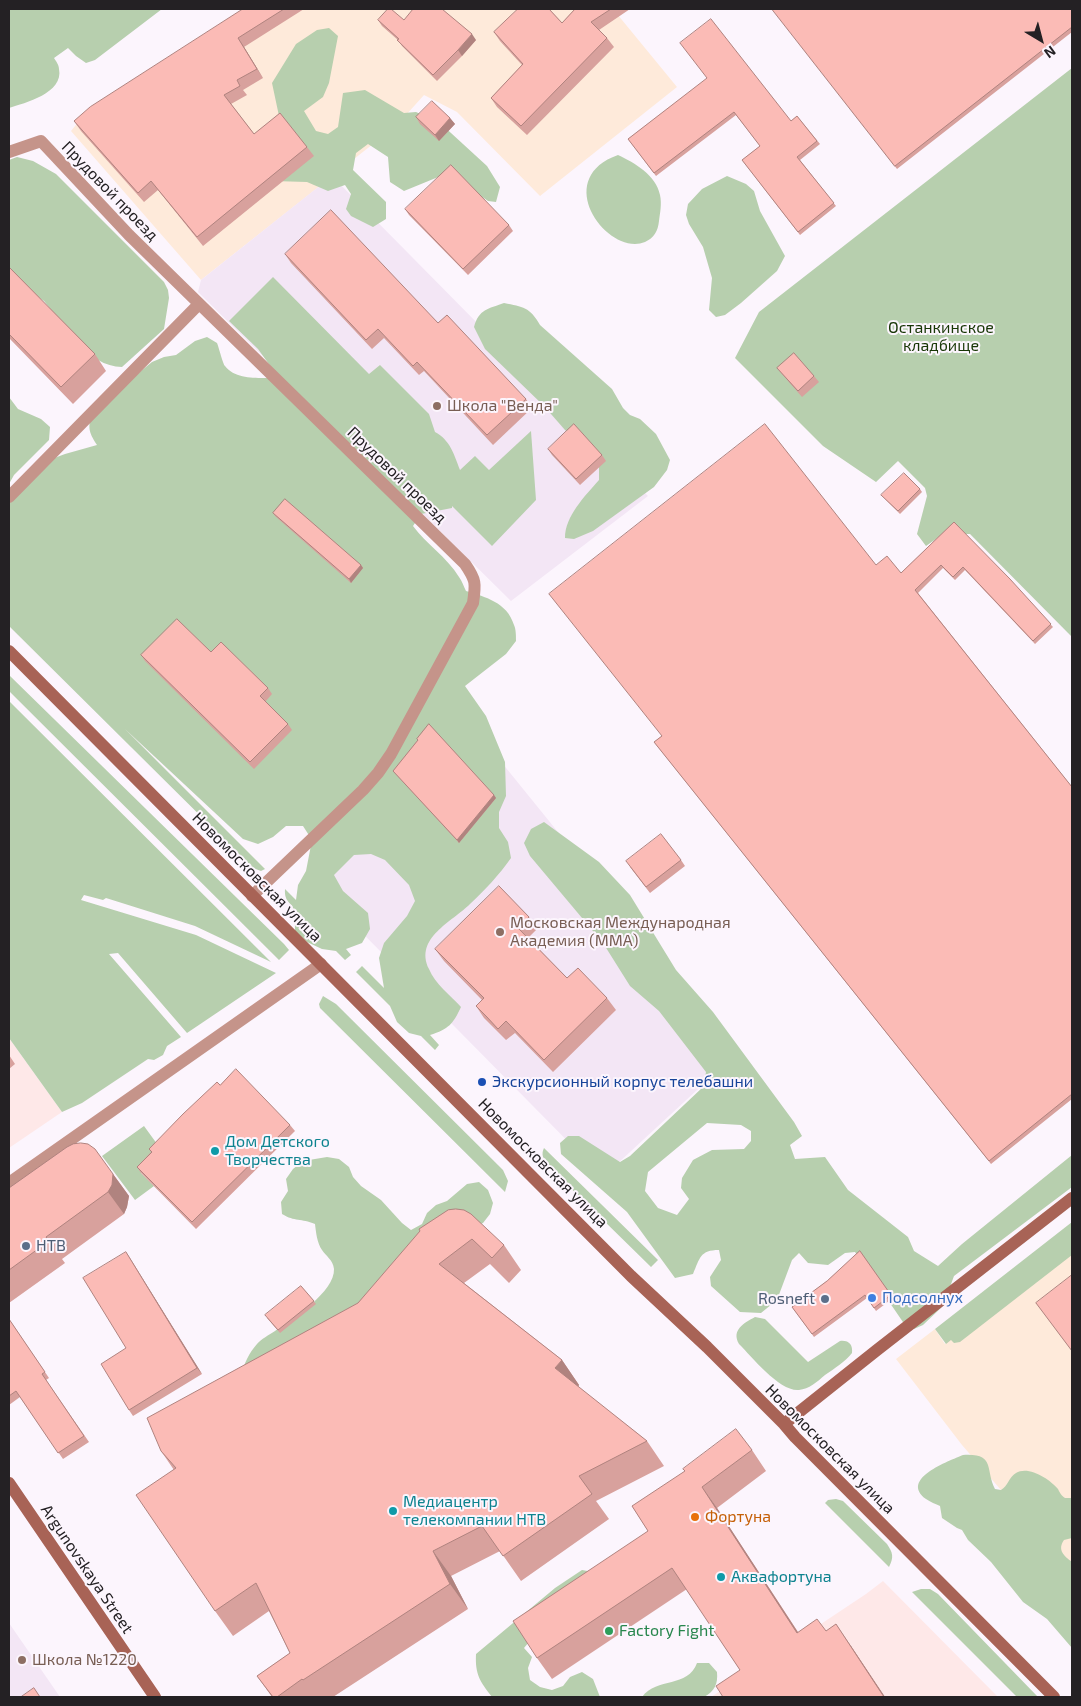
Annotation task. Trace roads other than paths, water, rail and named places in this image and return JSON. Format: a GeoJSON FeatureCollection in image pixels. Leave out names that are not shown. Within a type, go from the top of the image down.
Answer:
{"type":"FeatureCollection","features":[{"type":"Feature","properties":{"kind":"main road","name":"Новомосковская улица"},"geometry":{"type":"LineString","coordinates":[[9,651],[631,1276],[707,1347],[784,1424],[1054,1697]]}},
{"type":"Feature","properties":{"kind":"main road"},"geometry":{"type":"LineString","coordinates":[[784,1424],[1072,1198]]}},
{"type":"Feature","properties":{"kind":"main road","name":"Argunovskaya Street"},"geometry":{"type":"LineString","coordinates":[[9,1483],[155,1697]]}},
{"type":"Feature","properties":{"kind":"street","name":"Прудовой проезд"},"geometry":{"type":"LineString","coordinates":[[9,152],[41,141],[129,235],[464,564],[474,578],[473,603],[391,754],[378,773],[252,896]]}},
{"type":"Feature","properties":{"kind":"street"},"geometry":{"type":"LineString","coordinates":[[9,497],[199,304]]}},
{"type":"Feature","properties":{"kind":"street"},"geometry":{"type":"LineString","coordinates":[[9,1183],[321,964]]}},
{"type":"Feature","properties":{"kind":"place","name":"Школа \"Венда\""},"geometry":{"type":"Point","coordinates":[437,406]}},
{"type":"Feature","properties":{"kind":"place","name":"Московская Международная Академия (ММА)"},"geometry":{"type":"Point","coordinates":[500,932]}},
{"type":"Feature","properties":{"kind":"place","name":"Экскурсионный корпус телебашни"},"geometry":{"type":"Point","coordinates":[482,1082]}},
{"type":"Feature","properties":{"kind":"place","name":"Дом Детского Творчества"},"geometry":{"type":"Point","coordinates":[215,1151]}},
{"type":"Feature","properties":{"kind":"place","name":"НТВ"},"geometry":{"type":"Point","coordinates":[26,1246]}},
{"type":"Feature","properties":{"kind":"place","name":"Подсолнух"},"geometry":{"type":"Point","coordinates":[872,1298]}},
{"type":"Feature","properties":{"kind":"place","name":"Rosneft"},"geometry":{"type":"Point","coordinates":[825,1299]}},
{"type":"Feature","properties":{"kind":"place","name":"Медиацентр телекомпании НТВ"},"geometry":{"type":"Point","coordinates":[393,1511]}},
{"type":"Feature","properties":{"kind":"place","name":"Фортуна"},"geometry":{"type":"Point","coordinates":[695,1517]}},
{"type":"Feature","properties":{"kind":"place","name":"Аквафортуна"},"geometry":{"type":"Point","coordinates":[721,1577]}},
{"type":"Feature","properties":{"kind":"place","name":"Factory Fight"},"geometry":{"type":"Point","coordinates":[609,1631]}},
{"type":"Feature","properties":{"kind":"place","name":"Школа №1220"},"geometry":{"type":"Point","coordinates":[22,1660]}},
{"type":"Feature","properties":{"kind":"park label","name":"Останкинское кладбище"},"geometry":{"type":"Point","coordinates":[941,337]}}]}
